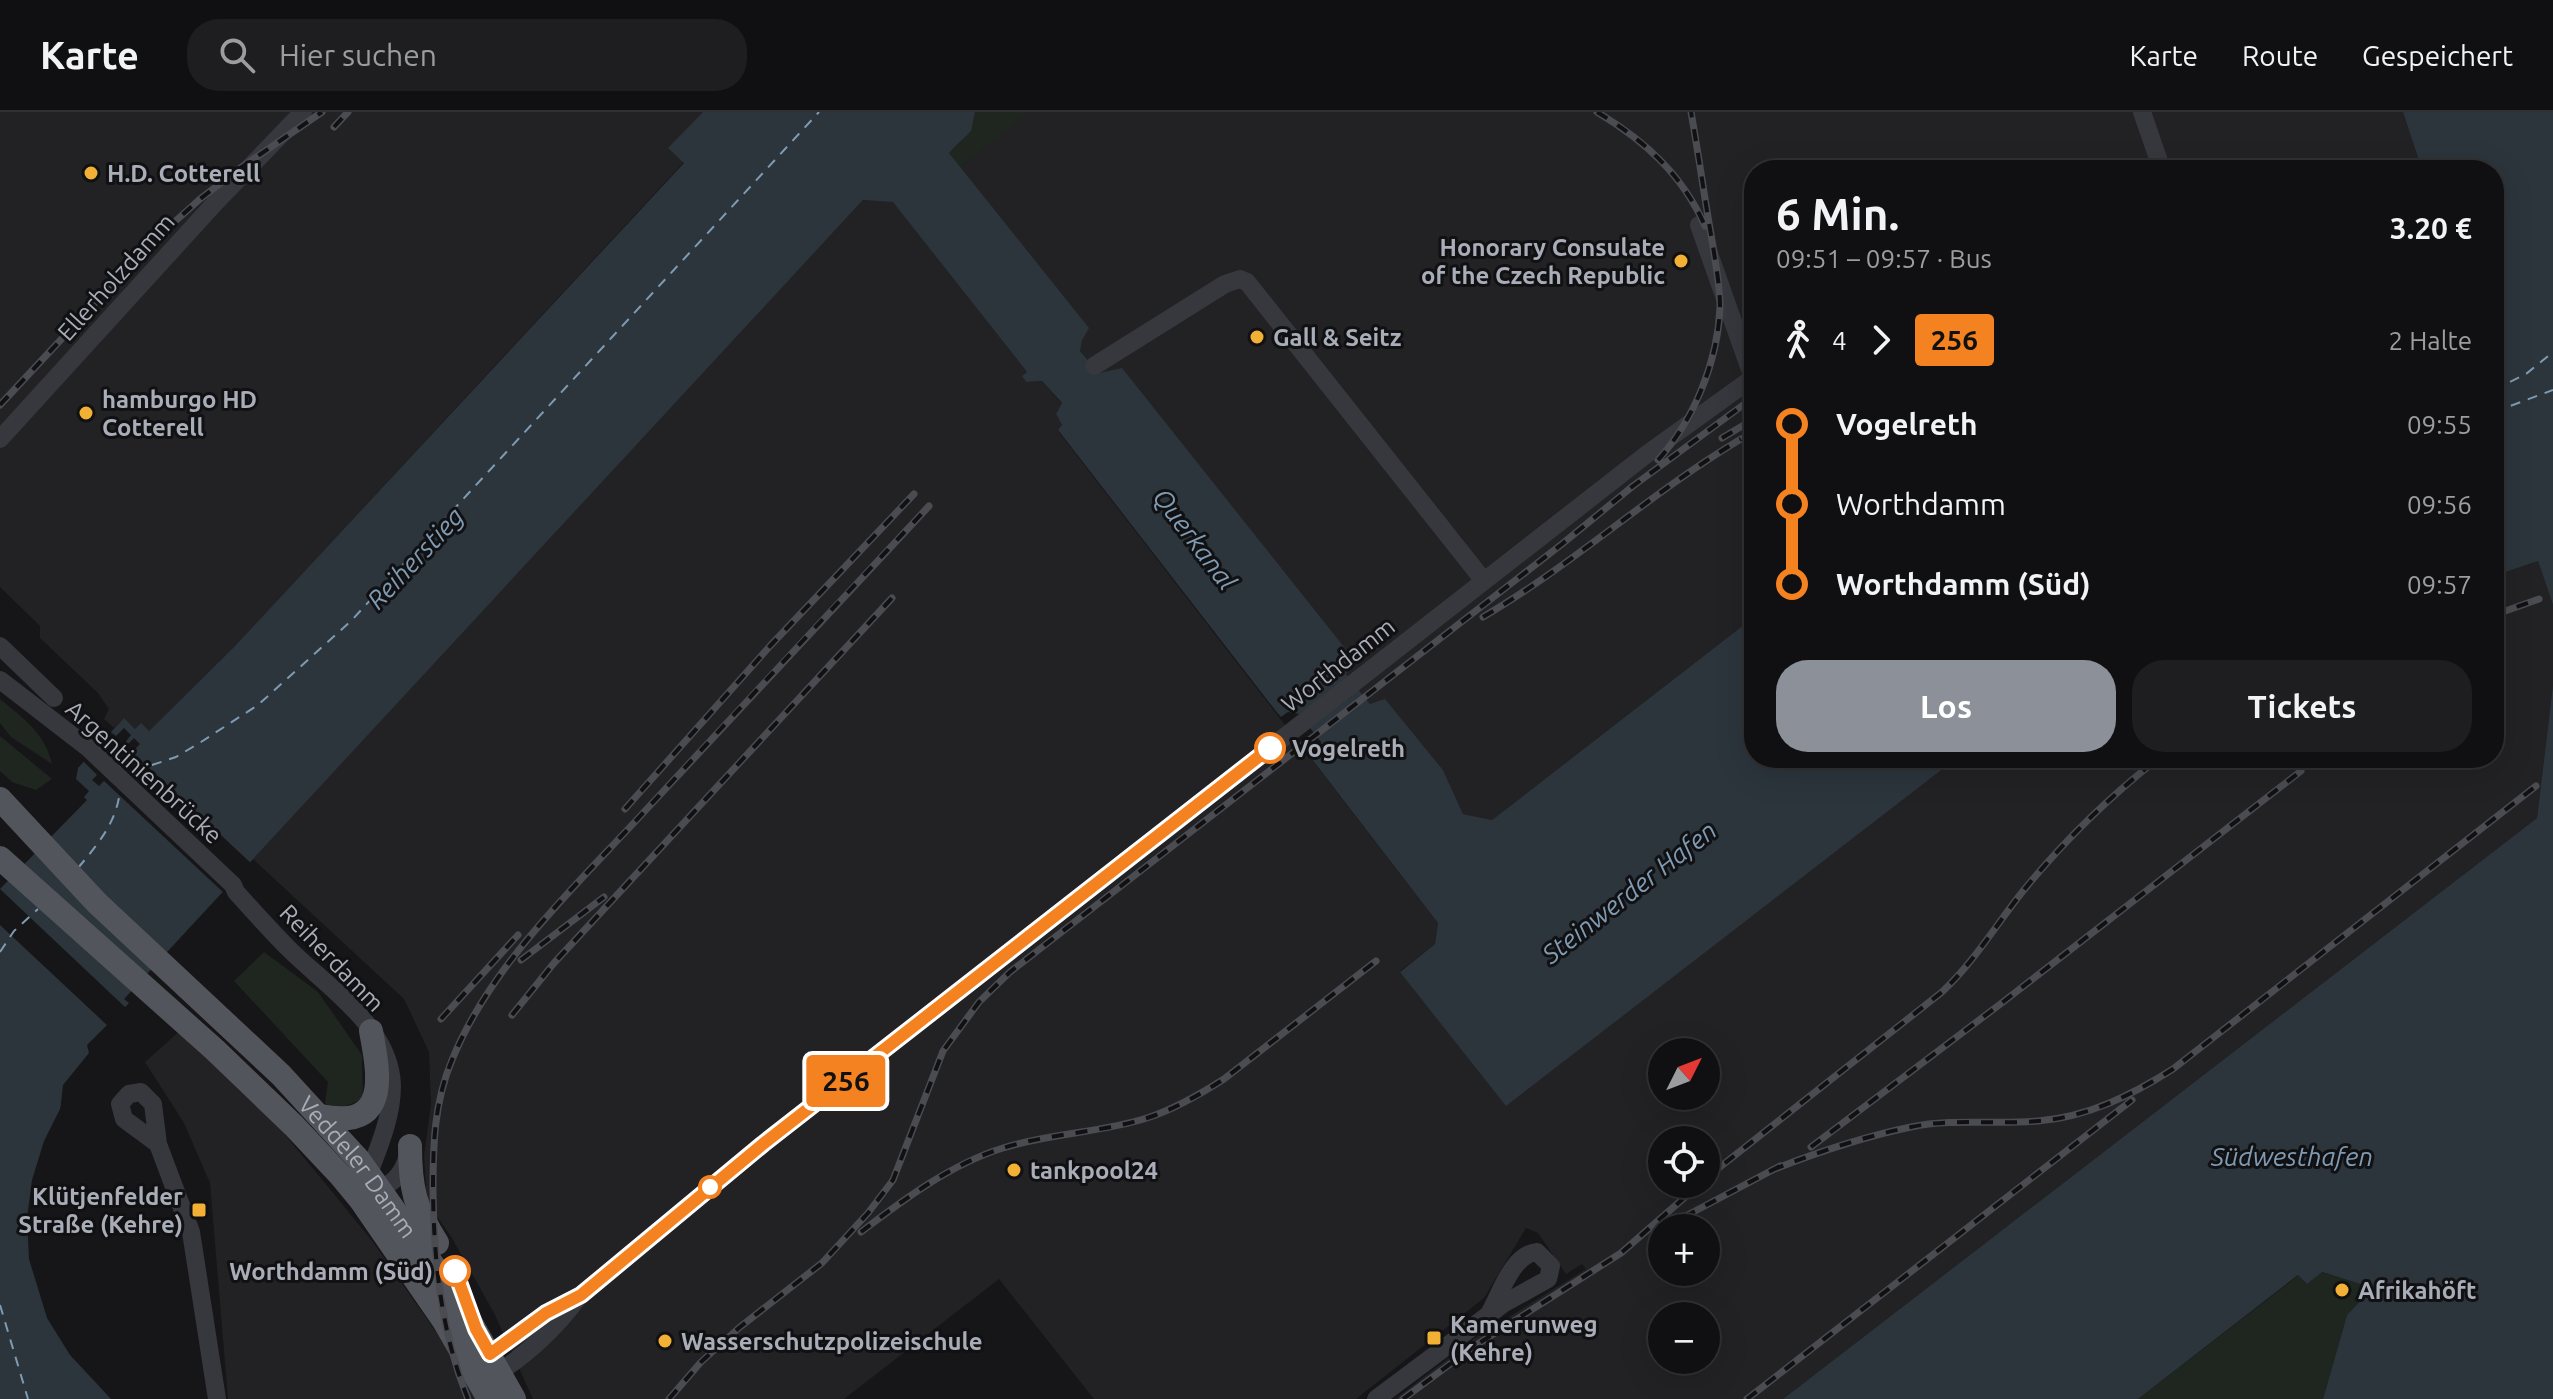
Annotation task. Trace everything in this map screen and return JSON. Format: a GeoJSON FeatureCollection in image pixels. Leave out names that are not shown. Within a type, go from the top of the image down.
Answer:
{"type":"FeatureCollection","features":[{"type":"Feature","properties":{"kind":"main road","name":"Veddeler Damm"},"geometry":{"type":"LineString","coordinates":[[0,799],[97,903],[243,1038],[320,1116],[476,1329],[486,1375]]}},
{"type":"Feature","properties":{"kind":"main road","name":"Veddeler Damm"},"geometry":{"type":"LineString","coordinates":[[0,858],[215,1050],[294,1126],[370,1187],[444,1321],[486,1375],[514,1399]]}},
{"type":"Feature","properties":{"kind":"main road"},"geometry":{"type":"LineString","coordinates":[[320,1116],[351,1119],[370,1107],[377,1081],[371,1031]]}},
{"type":"Feature","properties":{"kind":"main road"},"geometry":{"type":"LineString","coordinates":[[410,1146],[410,1181],[416,1205],[454,1270],[476,1329]]}},
{"type":"Feature","properties":{"kind":"street","name":"Ellerholzdamm"},"geometry":{"type":"LineString","coordinates":[[0,439],[215,203],[303,112]]}},
{"type":"Feature","properties":{"kind":"street"},"geometry":{"type":"LineString","coordinates":[[2142,112],[2159,160]]}},
{"type":"Feature","properties":{"kind":"street"},"geometry":{"type":"LineString","coordinates":[[1699,225],[1744,352]]}},
{"type":"Feature","properties":{"kind":"street"},"geometry":{"type":"LineString","coordinates":[[1094,366],[1225,284],[1240,279],[1252,287],[1484,581]]}},
{"type":"Feature","properties":{"kind":"street","name":"Worthdamm"},"geometry":{"type":"LineString","coordinates":[[486,1375],[556,1326],[581,1295],[763,1144],[1656,447],[1744,384]]}},
{"type":"Feature","properties":{"kind":"street","name":"Argentinienbrücke"},"geometry":{"type":"LineString","coordinates":[[0,646],[54,698]]}},
{"type":"Feature","properties":{"kind":"street","name":"Argentinienbrücke"},"geometry":{"type":"LineString","coordinates":[[0,680],[87,747],[233,885],[249,907]]}},
{"type":"Feature","properties":{"kind":"street","name":"Reiherdamm"},"geometry":{"type":"LineString","coordinates":[[249,907],[342,999],[371,1031],[385,1053],[392,1089],[370,1187]]}},
{"type":"Feature","properties":{"kind":"street"},"geometry":{"type":"LineString","coordinates":[[158,1144],[191,1232],[216,1398]]}},
{"type":"Feature","properties":{"kind":"street"},"geometry":{"type":"LineString","coordinates":[[370,1187],[399,1177],[410,1146]]}},
{"type":"Feature","properties":{"kind":"street"},"geometry":{"type":"LineString","coordinates":[[1376,1399],[1489,1314]]}},
{"type":"Feature","properties":{"kind":"shaded area"},"geometry":{"type":"Polygon","coordinates":[[[0,112],[703,112],[669,148],[684,162],[234,647],[149,731],[135,729],[124,718],[114,728],[104,719],[109,709],[98,693],[40,638],[40,626],[0,587],[0,112]]]}},
{"type":"Feature","properties":{"kind":"shaded area"},"geometry":{"type":"Polygon","coordinates":[[[975,112],[2403,112],[2419,160],[1744,160],[1744,625],[1492,820],[1463,814],[1443,770],[1385,700],[1370,704],[1109,373],[1099,373],[1080,351],[1081,340],[949,153],[961,142],[975,112]]]}},
{"type":"Feature","properties":{"kind":"shaded area"},"geometry":{"type":"Polygon","coordinates":[[[975,112],[1030,112],[959,167],[949,153],[966,135],[975,112]]]}},
{"type":"Feature","properties":{"kind":"shaded area"},"geometry":{"type":"Polygon","coordinates":[[[863,200],[893,201],[1027,372],[1022,376],[1026,382],[1042,381],[1062,404],[1056,414],[1062,425],[1058,431],[1438,923],[1435,944],[1400,971],[1506,1105],[1944,768],[2504,768],[2504,573],[2538,561],[2553,605],[2553,685],[2537,818],[1783,1399],[1395,1399],[1475,1338],[1586,1269],[1582,1264],[1566,1274],[1538,1233],[1526,1228],[1484,1298],[1356,1399],[1094,1399],[999,1279],[844,1399],[533,1399],[494,1313],[452,1238],[427,1202],[424,1156],[431,1104],[429,1052],[404,999],[253,859],[863,200]]]}},
{"type":"Feature","properties":{"kind":"shaded area"},"geometry":{"type":"Polygon","coordinates":[[[0,699],[39,735],[52,764],[11,737],[0,723],[0,699]]]}},
{"type":"Feature","properties":{"kind":"shaded area"},"geometry":{"type":"Polygon","coordinates":[[[0,736],[52,779],[36,790],[12,782],[0,771],[0,736]]]}},
{"type":"Feature","properties":{"kind":"shaded area"},"geometry":{"type":"Polygon","coordinates":[[[264,952],[318,992],[362,1055],[363,1099],[334,1111],[325,1103],[328,1082],[234,981],[264,952]]]}},
{"type":"Feature","properties":{"kind":"shaded area"},"geometry":{"type":"Polygon","coordinates":[[[183,1028],[282,1131],[373,1242],[483,1399],[228,1399],[210,1183],[184,1123],[145,1062],[183,1028]]]}},
{"type":"Feature","properties":{"kind":"shaded area"},"geometry":{"type":"Polygon","coordinates":[[[2321,1272],[2374,1288],[2347,1315],[2323,1399],[2138,1399],[2299,1275],[2306,1284],[2321,1272]]]}},
{"type":"Feature","properties":{"kind":"water"},"geometry":{"type":"Polygon","coordinates":[[[703,112],[975,112],[971,131],[949,153],[1089,328],[1080,351],[1099,373],[1122,368],[1352,657],[1346,674],[1370,704],[1385,699],[1443,770],[1463,814],[1492,820],[1744,625],[1744,768],[1944,768],[1506,1106],[1400,972],[1435,944],[1438,923],[1311,758],[1317,754],[1321,742],[1299,714],[1288,712],[1281,717],[1275,710],[1058,430],[1062,425],[1056,414],[1062,403],[1042,381],[1026,382],[1022,376],[1027,372],[893,202],[863,200],[168,951],[124,999],[129,1003],[87,1045],[89,1053],[63,1085],[58,1130],[55,1251],[67,1298],[123,1399],[0,1399],[0,889],[87,800],[84,797],[89,791],[76,779],[78,768],[124,718],[135,729],[141,723],[149,731],[234,647],[684,163],[668,148],[703,112]]]}},
{"type":"Feature","properties":{"kind":"water"},"geometry":{"type":"Polygon","coordinates":[[[2403,112],[2553,112],[2553,605],[2538,561],[2504,573],[2504,160],[2419,160],[2403,112]]]}},
{"type":"Feature","properties":{"kind":"water","name":"Südwesthafen"},"geometry":{"type":"Polygon","coordinates":[[[2553,685],[2553,1399],[2323,1399],[2347,1315],[2373,1288],[2322,1272],[2307,1284],[2298,1275],[2138,1399],[1783,1399],[2537,818],[2553,685]]]}},
{"type":"Feature","properties":{"kind":"pier"},"geometry":{"type":"Polygon","coordinates":[[[124,728],[131,735],[124,744],[126,746],[134,738],[140,744],[132,752],[253,865],[223,899],[225,894],[104,781],[99,786],[92,780],[97,775],[81,759],[108,730],[116,736],[124,728]]]}},
{"type":"Feature","properties":{"kind":"pier"},"geometry":{"type":"Polygon","coordinates":[[[0,889],[126,1008],[109,1027],[0,925],[0,889]]]}},
{"type":"Feature","properties":{"kind":"pier"},"geometry":{"type":"Polygon","coordinates":[[[65,1099],[57,1197],[59,1263],[71,1300],[127,1399],[111,1399],[70,1355],[47,1318],[29,1259],[27,1218],[32,1180],[44,1141],[65,1099]]]}},
{"type":"Feature","properties":{"kind":"ferry route"},"geometry":{"type":"LineString","coordinates":[[120,768],[120,764],[152,765],[176,757],[201,742],[258,705],[352,620],[819,112]]}},
{"type":"Feature","properties":{"kind":"ferry route"},"geometry":{"type":"LineString","coordinates":[[2504,385],[2526,374],[2553,352]]}},
{"type":"Feature","properties":{"kind":"ferry route"},"geometry":{"type":"LineString","coordinates":[[2504,408],[2553,390]]}},
{"type":"Feature","properties":{"kind":"ferry route"},"geometry":{"type":"LineString","coordinates":[[78,868],[111,822],[120,790]]}},
{"type":"Feature","properties":{"kind":"ferry route"},"geometry":{"type":"LineString","coordinates":[[0,952],[14,931],[38,909]]}},
{"type":"Feature","properties":{"kind":"ferry route"},"geometry":{"type":"LineString","coordinates":[[0,1305],[28,1399]]}},
{"type":"Feature","properties":{"kind":"railway"},"geometry":{"type":"LineString","coordinates":[[0,405],[151,243],[239,169],[322,112]]}},
{"type":"Feature","properties":{"kind":"railway"},"geometry":{"type":"LineString","coordinates":[[334,127],[348,112]]}},
{"type":"Feature","properties":{"kind":"railway"},"geometry":{"type":"LineString","coordinates":[[1597,112],[1660,160],[1685,190],[1705,226]]}},
{"type":"Feature","properties":{"kind":"railway"},"geometry":{"type":"LineString","coordinates":[[1658,460],[1683,427],[1702,389],[1715,348],[1720,307],[1691,112]]}},
{"type":"Feature","properties":{"kind":"railway"},"geometry":{"type":"LineString","coordinates":[[669,1399],[701,1362],[822,1263],[868,1213],[893,1180],[943,1051],[979,1002],[1010,972],[1633,486],[1744,404]]}},
{"type":"Feature","properties":{"kind":"railway"},"geometry":{"type":"LineString","coordinates":[[1722,438],[1744,425]]}},
{"type":"Feature","properties":{"kind":"railway"},"geometry":{"type":"LineString","coordinates":[[1483,617],[1741,439]]}},
{"type":"Feature","properties":{"kind":"railway"},"geometry":{"type":"LineString","coordinates":[[625,809],[770,646],[914,494]]}},
{"type":"Feature","properties":{"kind":"railway"},"geometry":{"type":"LineString","coordinates":[[468,1399],[445,1323],[435,1244],[433,1191],[434,1141],[441,1092],[469,1025],[512,959],[563,898],[929,506]]}},
{"type":"Feature","properties":{"kind":"railway"},"geometry":{"type":"LineString","coordinates":[[512,1015],[554,963],[892,598]]}},
{"type":"Feature","properties":{"kind":"railway"},"geometry":{"type":"LineString","coordinates":[[2504,611],[2539,599]]}},
{"type":"Feature","properties":{"kind":"railway"},"geometry":{"type":"LineString","coordinates":[[1720,1167],[1942,992],[2054,855],[2146,768]]}},
{"type":"Feature","properties":{"kind":"railway"},"geometry":{"type":"LineString","coordinates":[[1811,1147],[2301,771]]}},
{"type":"Feature","properties":{"kind":"railway"},"geometry":{"type":"LineString","coordinates":[[1772,1170],[1875,1135],[1911,1127],[2056,1119],[2092,1110],[2142,1088],[2173,1069],[2536,786]]}},
{"type":"Feature","properties":{"kind":"railway"},"geometry":{"type":"LineString","coordinates":[[521,960],[604,897]]}},
{"type":"Feature","properties":{"kind":"railway"},"geometry":{"type":"LineString","coordinates":[[441,1019],[518,935]]}},
{"type":"Feature","properties":{"kind":"railway"},"geometry":{"type":"LineString","coordinates":[[861,1232],[928,1184],[984,1155],[1021,1143],[1129,1123],[1187,1101],[1224,1079],[1376,961]]}},
{"type":"Feature","properties":{"kind":"railway"},"geometry":{"type":"LineString","coordinates":[[1747,1399],[2132,1100]]}},
{"type":"Feature","properties":{"kind":"railway"},"geometry":{"type":"LineString","coordinates":[[1689,1214],[1780,1166]]}},
{"type":"Feature","properties":{"kind":"railway"},"geometry":{"type":"LineString","coordinates":[[1403,1399],[1473,1347],[1621,1253],[1684,1198]]}},
{"type":"Feature","properties":{"kind":"bus line","name":"256"},"geometry":{"type":"LineString","coordinates":[[455,1271],[476,1329],[490,1354],[546,1313],[581,1295],[696,1197],[1270,748]]}},
{"type":"Feature","properties":{"kind":"place","name":"H.D. Cotterell"},"geometry":{"type":"Point","coordinates":[91,173]}},
{"type":"Feature","properties":{"kind":"place","name":"Honorary Consulate of the Czech Republic"},"geometry":{"type":"Point","coordinates":[1681,261]}},
{"type":"Feature","properties":{"kind":"place","name":"Gall & Seitz"},"geometry":{"type":"Point","coordinates":[1257,337]}},
{"type":"Feature","properties":{"kind":"place","name":"hamburgo HD Cotterell"},"geometry":{"type":"Point","coordinates":[86,413]}},
{"type":"Feature","properties":{"kind":"place","name":"Vogelreth"},"geometry":{"type":"Point","coordinates":[1270,748]}},
{"type":"Feature","properties":{"kind":"place","name":"tankpool24"},"geometry":{"type":"Point","coordinates":[1014,1170]}},
{"type":"Feature","properties":{"kind":"place","name":"Klütjenfelder Straße (Kehre)"},"geometry":{"type":"Point","coordinates":[199,1210]}},
{"type":"Feature","properties":{"kind":"place","name":"Worthdamm (Süd)"},"geometry":{"type":"Point","coordinates":[455,1271]}},
{"type":"Feature","properties":{"kind":"place","name":"Afrikahöft"},"geometry":{"type":"Point","coordinates":[2342,1290]}},
{"type":"Feature","properties":{"kind":"place","name":"Kamerunweg (Kehre)"},"geometry":{"type":"Point","coordinates":[1434,1338]}},
{"type":"Feature","properties":{"kind":"place","name":"Wasserschutzpolizeischule"},"geometry":{"type":"Point","coordinates":[665,1341]}},
{"type":"Feature","properties":{"kind":"water label","name":"Querkanal"},"geometry":{"type":"Point","coordinates":[1195,539]}},
{"type":"Feature","properties":{"kind":"water label","name":"Reiherstieg"},"geometry":{"type":"Point","coordinates":[415,558]}},
{"type":"Feature","properties":{"kind":"water label","name":"Steinwerder Hafen"},"geometry":{"type":"Point","coordinates":[1629,892]}}]}
